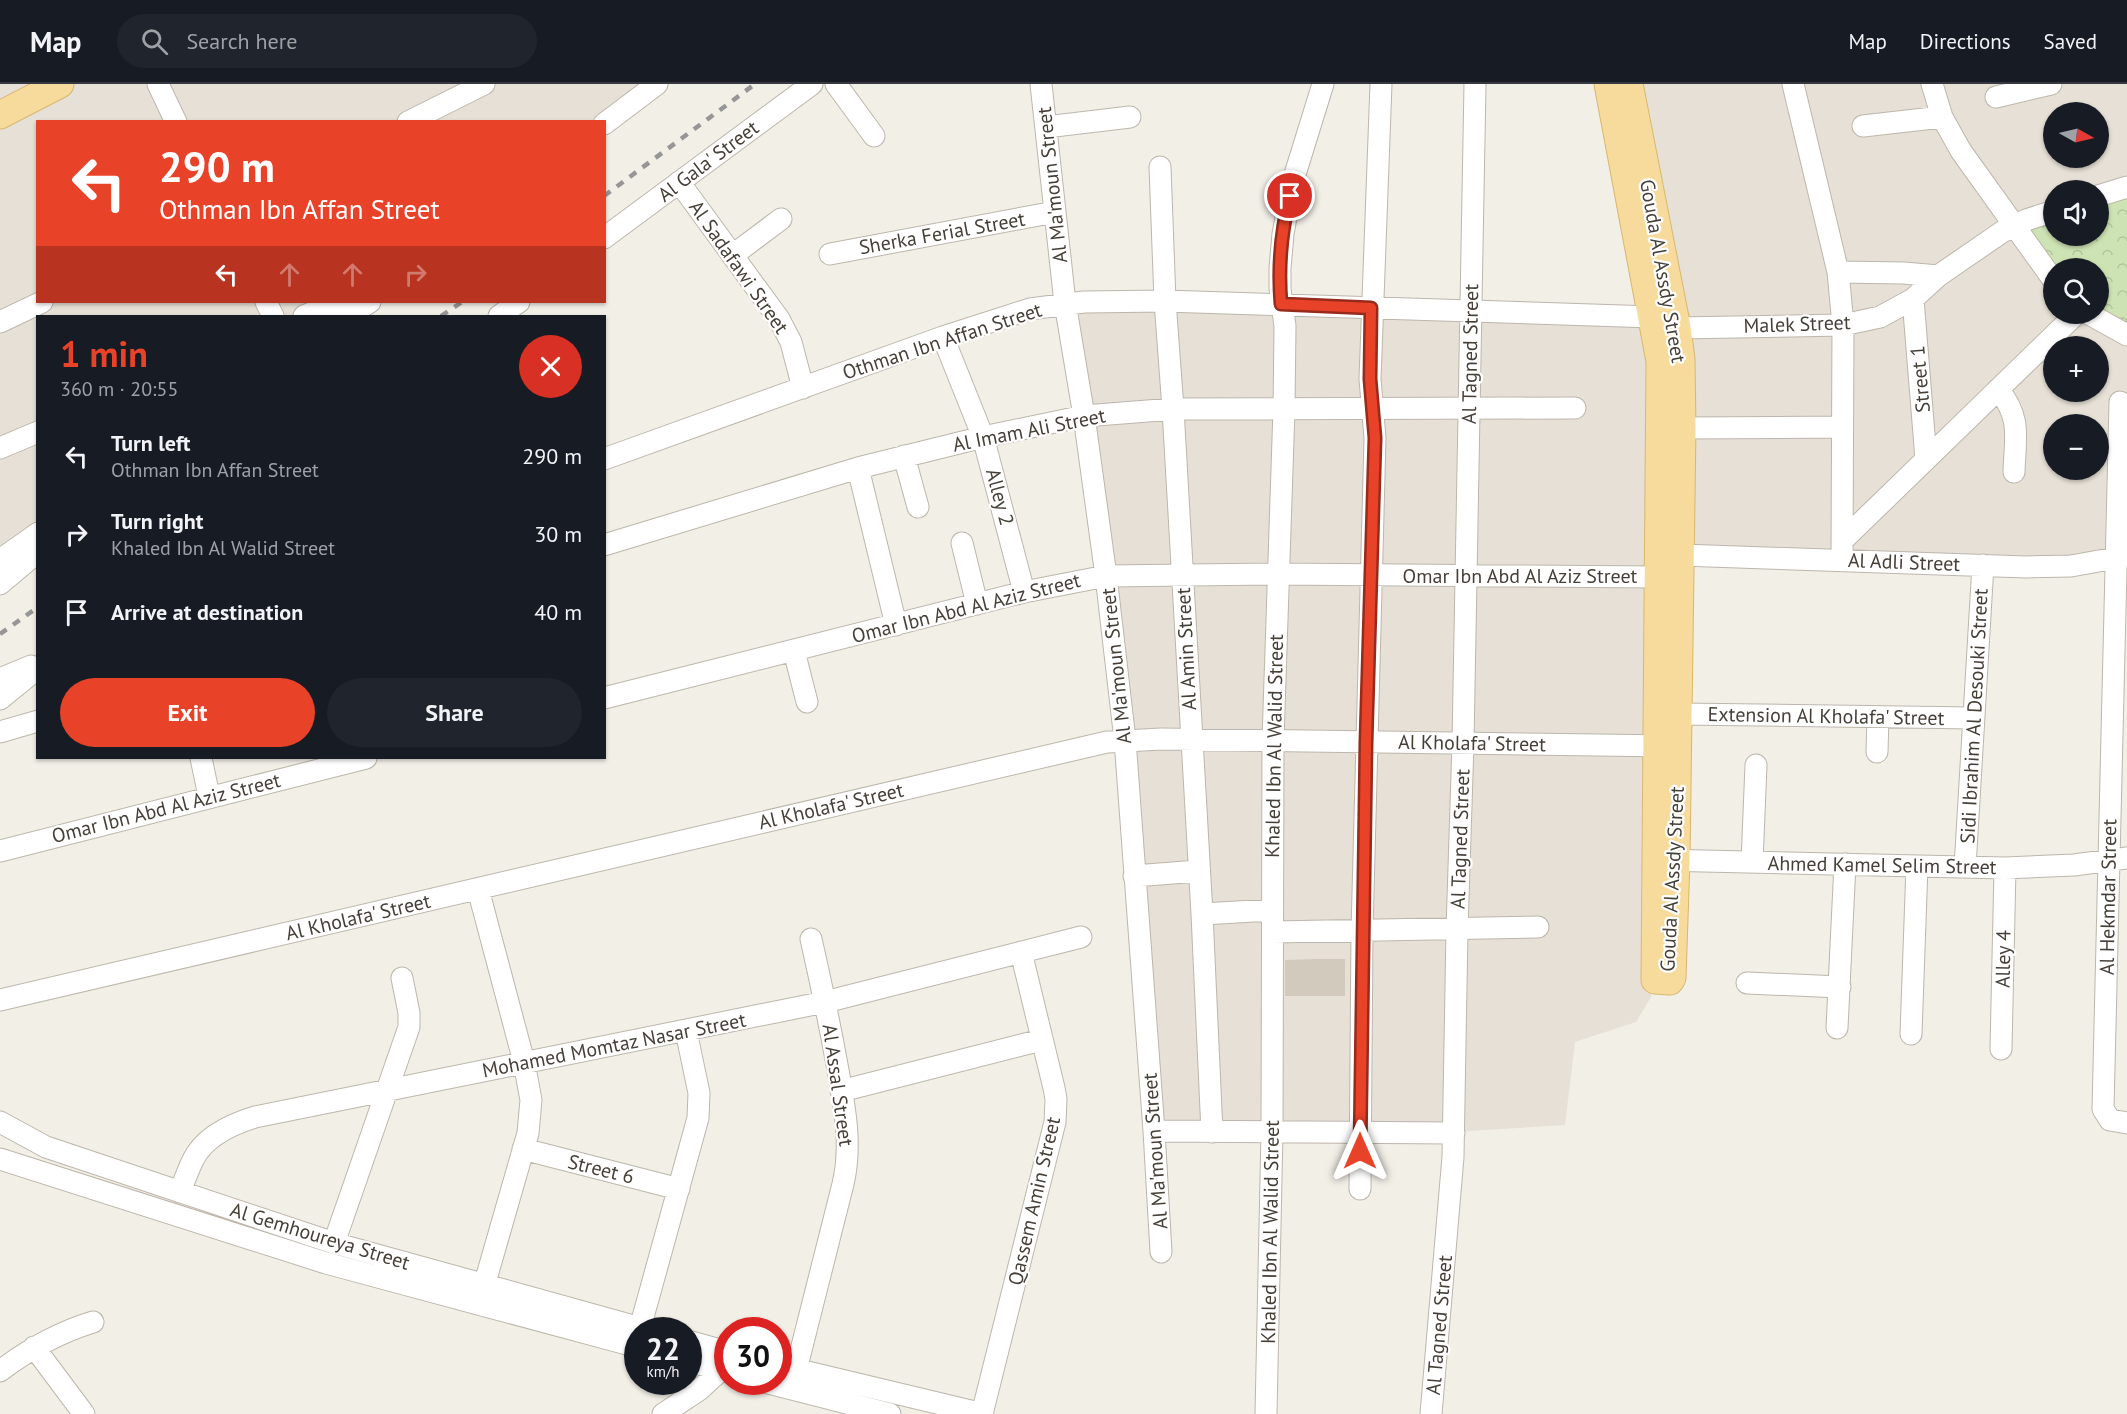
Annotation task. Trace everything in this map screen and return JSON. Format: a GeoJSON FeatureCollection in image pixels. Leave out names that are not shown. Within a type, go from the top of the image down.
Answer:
{"type":"FeatureCollection","features":[{"type":"Feature","properties":{"kind":"main road","name":"Gouda Al Assdy Street"},"geometry":{"type":"LineString","coordinates":[[1608,84],[1660,361],[1658,577],[1667,746],[1666,860]]}},
{"type":"Feature","properties":{"kind":"main road","name":"Gouda Al Assdy Street"},"geometry":{"type":"LineString","coordinates":[[1629,84],[1677,328],[1681,359],[1679,714],[1667,746]]}},
{"type":"Feature","properties":{"kind":"main road"},"geometry":{"type":"LineString","coordinates":[[0,115],[43,88]]}},
{"type":"Feature","properties":{"kind":"street"},"geometry":{"type":"LineString","coordinates":[[158,84],[175,120]]}},
{"type":"Feature","properties":{"kind":"street"},"geometry":{"type":"LineString","coordinates":[[412,120],[484,84]]}},
{"type":"Feature","properties":{"kind":"street"},"geometry":{"type":"LineString","coordinates":[[606,122],[656,84]]}},
{"type":"Feature","properties":{"kind":"street","name":"Al Gala' Street"},"geometry":{"type":"LineString","coordinates":[[606,237],[812,84]]}},
{"type":"Feature","properties":{"kind":"street"},"geometry":{"type":"LineString","coordinates":[[837,84],[874,136]]}},
{"type":"Feature","properties":{"kind":"street","name":"Al Ma'moun Street"},"geometry":{"type":"LineString","coordinates":[[1041,84],[1065,303],[1106,576],[1125,740],[1161,1252]]}},
{"type":"Feature","properties":{"kind":"street","name":"Khaled Ibn Al Walid Street"},"geometry":{"type":"LineString","coordinates":[[1266,1414],[1272,1132],[1273,740],[1284,409],[1285,326],[1281,304],[1280,268],[1287,209],[1323,84]]}},
{"type":"Feature","properties":{"kind":"street"},"geometry":{"type":"LineString","coordinates":[[1360,1189],[1362,931],[1375,438],[1370,379],[1371,308],[1381,84]]}},
{"type":"Feature","properties":{"kind":"street","name":"Al Tagned Street"},"geometry":{"type":"LineString","coordinates":[[1431,1414],[1454,1133],[1474,84]]}},
{"type":"Feature","properties":{"kind":"street"},"geometry":{"type":"LineString","coordinates":[[1793,84],[1838,272],[1843,325],[1842,550]]}},
{"type":"Feature","properties":{"kind":"street"},"geometry":{"type":"LineString","coordinates":[[1932,84],[1942,117],[1961,152],[2043,266]]}},
{"type":"Feature","properties":{"kind":"street"},"geometry":{"type":"LineString","coordinates":[[1996,97],[2051,84]]}},
{"type":"Feature","properties":{"kind":"street"},"geometry":{"type":"LineString","coordinates":[[1046,127],[1130,117]]}},
{"type":"Feature","properties":{"kind":"street"},"geometry":{"type":"LineString","coordinates":[[1863,126],[1942,117]]}},
{"type":"Feature","properties":{"kind":"street","name":"Al Amin Street"},"geometry":{"type":"LineString","coordinates":[[1160,167],[1165,301],[1202,914],[1212,1132]]}},
{"type":"Feature","properties":{"kind":"street","name":"Al Sadafawi Street"},"geometry":{"type":"LineString","coordinates":[[679,182],[786,330],[804,388]]}},
{"type":"Feature","properties":{"kind":"street"},"geometry":{"type":"LineString","coordinates":[[2109,193],[2127,187]]}},
{"type":"Feature","properties":{"kind":"street","name":"Sherka Ferial Street"},"geometry":{"type":"LineString","coordinates":[[830,254],[1055,212]]}},
{"type":"Feature","properties":{"kind":"street","name":"Malek Street"},"geometry":{"type":"LineString","coordinates":[[1677,328],[1843,325],[1880,316],[1913,299],[1938,276],[2013,226],[2043,215]]}},
{"type":"Feature","properties":{"kind":"street"},"geometry":{"type":"LineString","coordinates":[[733,255],[781,219]]}},
{"type":"Feature","properties":{"kind":"street"},"geometry":{"type":"LineString","coordinates":[[1838,272],[1938,276]]}},
{"type":"Feature","properties":{"kind":"street","name":"Street 1"},"geometry":{"type":"LineString","coordinates":[[1913,299],[1926,459]]}},
{"type":"Feature","properties":{"kind":"street","name":"Othman Ibn Affan Street"},"geometry":{"type":"LineString","coordinates":[[606,458],[943,337],[1030,309],[1065,303],[1165,301],[1653,317]]}},
{"type":"Feature","properties":{"kind":"street"},"geometry":{"type":"LineString","coordinates":[[0,322],[40,303]]}},
{"type":"Feature","properties":{"kind":"street"},"geometry":{"type":"LineString","coordinates":[[306,315],[341,303]]}},
{"type":"Feature","properties":{"kind":"street"},"geometry":{"type":"LineString","coordinates":[[350,315],[368,303]]}},
{"type":"Feature","properties":{"kind":"street"},"geometry":{"type":"LineString","coordinates":[[501,315],[518,303]]}},
{"type":"Feature","properties":{"kind":"street"},"geometry":{"type":"LineString","coordinates":[[1842,550],[1926,459],[2066,324]]}},
{"type":"Feature","properties":{"kind":"street"},"geometry":{"type":"LineString","coordinates":[[2107,324],[2127,335]]}},
{"type":"Feature","properties":{"kind":"street","name":"Alley 2"},"geometry":{"type":"LineString","coordinates":[[943,337],[983,437],[1024,592]]}},
{"type":"Feature","properties":{"kind":"street"},"geometry":{"type":"LineString","coordinates":[[1998,389],[2009,405],[2016,423],[2014,472]]}},
{"type":"Feature","properties":{"kind":"street","name":"Al Hekmdar Street"},"geometry":{"type":"LineString","coordinates":[[2120,402],[2118,860],[2103,1109],[2110,1120],[2127,1123]]}},
{"type":"Feature","properties":{"kind":"street","name":"Al Imam Ali Street"},"geometry":{"type":"LineString","coordinates":[[606,544],[858,468],[983,437],[1083,416],[1173,409],[1575,408]]}},
{"type":"Feature","properties":{"kind":"street"},"geometry":{"type":"LineString","coordinates":[[1682,428],[1842,427]]}},
{"type":"Feature","properties":{"kind":"street"},"geometry":{"type":"LineString","coordinates":[[0,448],[36,433]]}},
{"type":"Feature","properties":{"kind":"street"},"geometry":{"type":"LineString","coordinates":[[904,456],[918,507]]}},
{"type":"Feature","properties":{"kind":"street"},"geometry":{"type":"LineString","coordinates":[[858,468],[896,624]]}},
{"type":"Feature","properties":{"kind":"street"},"geometry":{"type":"LineString","coordinates":[[0,560],[36,534]]}},
{"type":"Feature","properties":{"kind":"street"},"geometry":{"type":"LineString","coordinates":[[962,543],[977,604]]}},
{"type":"Feature","properties":{"kind":"street","name":"Al Adli Street"},"geometry":{"type":"LineString","coordinates":[[1681,555],[1842,550],[1983,565],[2048,567],[2121,558]]}},
{"type":"Feature","properties":{"kind":"street"},"geometry":{"type":"LineString","coordinates":[[0,584],[36,554]]}},
{"type":"Feature","properties":{"kind":"street","name":"Sidi Ibrahim Al Desouki Street"},"geometry":{"type":"LineString","coordinates":[[1965,867],[1983,565]]}},
{"type":"Feature","properties":{"kind":"street","name":"Omar Ibn Abd Al Aziz Street"},"geometry":{"type":"LineString","coordinates":[[606,698],[1024,592],[1106,576],[1278,574],[1658,577]]}},
{"type":"Feature","properties":{"kind":"street"},"geometry":{"type":"LineString","coordinates":[[794,651],[807,702]]}},
{"type":"Feature","properties":{"kind":"street"},"geometry":{"type":"LineString","coordinates":[[0,679],[36,667]]}},
{"type":"Feature","properties":{"kind":"street"},"geometry":{"type":"LineString","coordinates":[[0,699],[36,668]]}},
{"type":"Feature","properties":{"kind":"street","name":"Extension Al Kholafa' Street"},"geometry":{"type":"LineString","coordinates":[[1679,714],[1974,718]]}},
{"type":"Feature","properties":{"kind":"street"},"geometry":{"type":"LineString","coordinates":[[1877,752],[1878,717]]}},
{"type":"Feature","properties":{"kind":"street"},"geometry":{"type":"LineString","coordinates":[[0,732],[36,721]]}},
{"type":"Feature","properties":{"kind":"street","name":"Al Kholafa' Street"},"geometry":{"type":"LineString","coordinates":[[0,1000],[1090,745],[1125,740],[1191,739],[1667,746]]}},
{"type":"Feature","properties":{"kind":"street"},"geometry":{"type":"LineString","coordinates":[[201,759],[209,796]]}},
{"type":"Feature","properties":{"kind":"street","name":"Omar Ibn Abd Al Aziz Street"},"geometry":{"type":"LineString","coordinates":[[0,851],[209,796],[362,759]]}},
{"type":"Feature","properties":{"kind":"street"},"geometry":{"type":"LineString","coordinates":[[1752,862],[1756,765]]}},
{"type":"Feature","properties":{"kind":"street","name":"Ahmed Kamel Selim Street"},"geometry":{"type":"LineString","coordinates":[[1666,860],[2005,868],[2118,860]]}},
{"type":"Feature","properties":{"kind":"street"},"geometry":{"type":"LineString","coordinates":[[1837,1028],[1845,864]]}},
{"type":"Feature","properties":{"kind":"street"},"geometry":{"type":"LineString","coordinates":[[1911,1034],[1917,866]]}},
{"type":"Feature","properties":{"kind":"street","name":"Alley 4"},"geometry":{"type":"LineString","coordinates":[[2001,1049],[2005,868]]}},
{"type":"Feature","properties":{"kind":"street"},"geometry":{"type":"LineString","coordinates":[[1134,876],[1198,871]]}},
{"type":"Feature","properties":{"kind":"street"},"geometry":{"type":"LineString","coordinates":[[478,889],[524,1062],[531,1100],[523,1149],[484,1286]]}},
{"type":"Feature","properties":{"kind":"street"},"geometry":{"type":"LineString","coordinates":[[1202,914],[1272,910]]}},
{"type":"Feature","properties":{"kind":"street"},"geometry":{"type":"LineString","coordinates":[[1273,932],[1538,927]]}},
{"type":"Feature","properties":{"kind":"street","name":"Mohamed Momtaz Nasar Street"},"geometry":{"type":"LineString","coordinates":[[180,1192],[193,1158],[220,1132],[255,1117],[825,1002],[1081,937]]}},
{"type":"Feature","properties":{"kind":"street","name":"Al Assal Street"},"geometry":{"type":"LineString","coordinates":[[792,1351],[847,1170],[848,1141],[842,1091],[811,939]]}},
{"type":"Feature","properties":{"kind":"street","name":"Qassem Amin Street"},"geometry":{"type":"LineString","coordinates":[[983,1414],[1055,1122],[1056,1099],[1021,952]]}},
{"type":"Feature","properties":{"kind":"street"},"geometry":{"type":"LineString","coordinates":[[334,1243],[410,1022],[402,978]]}},
{"type":"Feature","properties":{"kind":"street"},"geometry":{"type":"LineString","coordinates":[[1747,983],[1840,987]]}},
{"type":"Feature","properties":{"kind":"street"},"geometry":{"type":"LineString","coordinates":[[647,1317],[696,1130],[699,1106],[697,1080],[686,1031]]}},
{"type":"Feature","properties":{"kind":"street"},"geometry":{"type":"LineString","coordinates":[[842,1091],[1041,1040]]}},
{"type":"Feature","properties":{"kind":"street","name":"Al Gemhoureya Street"},"geometry":{"type":"LineString","coordinates":[[0,1122],[46,1147],[180,1192],[334,1243],[624,1329]]}},
{"type":"Feature","properties":{"kind":"street"},"geometry":{"type":"LineString","coordinates":[[1154,1131],[1454,1133]]}},
{"type":"Feature","properties":{"kind":"street"},"geometry":{"type":"LineString","coordinates":[[0,1137],[46,1147]]}},
{"type":"Feature","properties":{"kind":"street","name":"Street 6"},"geometry":{"type":"LineString","coordinates":[[523,1149],[679,1189]]}},
{"type":"Feature","properties":{"kind":"street","name":"Al Gemhoureya Street"},"geometry":{"type":"LineString","coordinates":[[0,1159],[326,1263],[624,1331]]}},
{"type":"Feature","properties":{"kind":"street"},"geometry":{"type":"LineString","coordinates":[[0,1371],[34,1347],[93,1322]]}},
{"type":"Feature","properties":{"kind":"street"},"geometry":{"type":"LineString","coordinates":[[34,1347],[84,1414]]}},
{"type":"Feature","properties":{"kind":"street"},"geometry":{"type":"LineString","coordinates":[[792,1368],[983,1414]]}},
{"type":"Feature","properties":{"kind":"street"},"geometry":{"type":"LineString","coordinates":[[663,1414],[699,1390],[714,1374]]}},
{"type":"Feature","properties":{"kind":"street"},"geometry":{"type":"LineString","coordinates":[[792,1389],[890,1414]]}},
{"type":"Feature","properties":{"kind":"shaded area"},"geometry":{"type":"Polygon","coordinates":[[[0,84],[57,84],[0,113],[0,84]]]}},
{"type":"Feature","properties":{"kind":"shaded area"},"geometry":{"type":"Polygon","coordinates":[[[65,84],[653,84],[605,120],[36,120],[36,303],[352,303],[334,315],[36,315],[36,530],[0,556],[0,118],[65,84]]]}},
{"type":"Feature","properties":{"kind":"shaded area"},"geometry":{"type":"Polygon","coordinates":[[[1629,84],[2127,84],[2127,555],[2114,558],[1682,555],[1629,84]]]}},
{"type":"Feature","properties":{"kind":"shaded area"},"geometry":{"type":"Polygon","coordinates":[[[1066,304],[1652,317],[1656,745],[1651,997],[1636,1022],[1575,1042],[1565,1125],[1453,1132],[1155,1131],[1128,734],[1066,304]]]}},
{"type":"Feature","properties":{"kind":"green space"},"geometry":{"type":"Polygon","coordinates":[[[2127,188],[2127,332],[2109,321],[2109,258],[2045,258],[2015,226],[2043,216],[2043,246],[2109,246],[2109,194],[2127,188]]]}},
{"type":"Feature","properties":{"kind":"building"},"geometry":{"type":"Polygon","coordinates":[[[1345,959],[1345,996],[1285,996],[1285,960],[1345,959]]]}},
{"type":"Feature","properties":{"kind":"railway"},"geometry":{"type":"LineString","coordinates":[[606,195],[755,84]]}},
{"type":"Feature","properties":{"kind":"railway"},"geometry":{"type":"LineString","coordinates":[[442,315],[460,303]]}},
{"type":"Feature","properties":{"kind":"railway"},"geometry":{"type":"LineString","coordinates":[[0,634],[36,608]]}},
{"type":"Feature","properties":{"kind":"route"},"geometry":{"type":"LineString","coordinates":[[1290,196],[1280,268],[1281,304],[1371,308],[1370,393],[1375,438],[1362,931],[1360,1151]]}}]}
